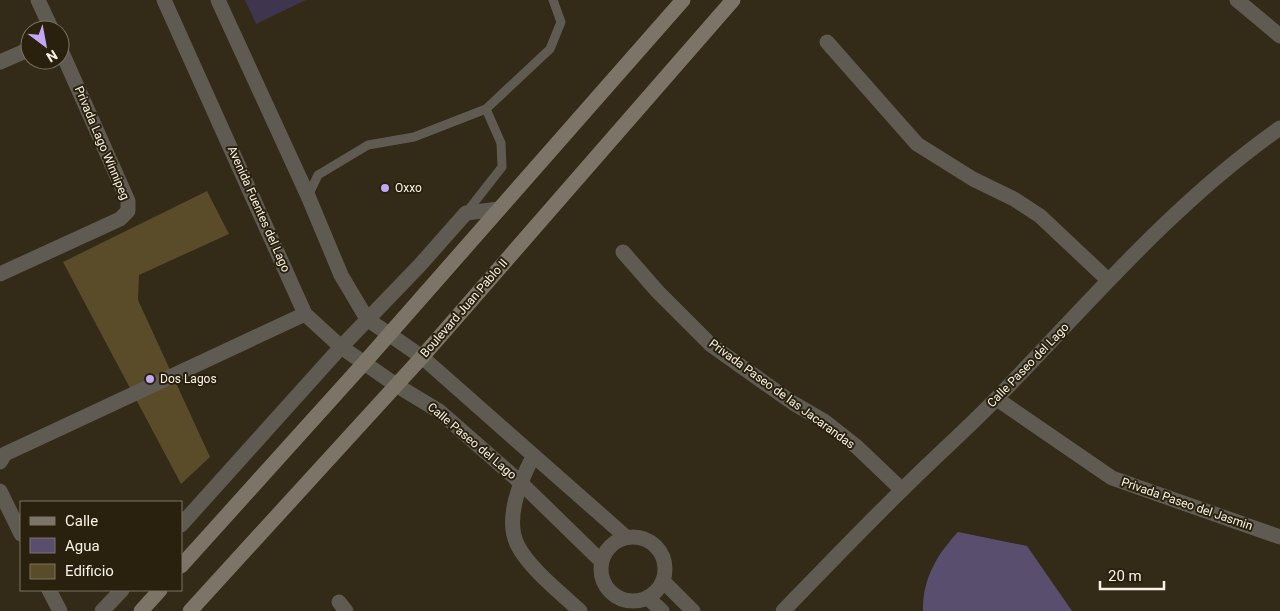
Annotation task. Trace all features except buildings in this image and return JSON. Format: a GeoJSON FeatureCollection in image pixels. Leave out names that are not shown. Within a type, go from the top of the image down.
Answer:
{"type":"FeatureCollection","features":[{"type":"Feature","properties":{"kind":"main road"},"geometry":{"type":"LineString","coordinates":[[182,565],[364,363],[683,0]]}},
{"type":"Feature","properties":{"kind":"main road","name":"Boulevard Juan Pablo II"},"geometry":{"type":"LineString","coordinates":[[190,611],[422,358],[733,0]]}},
{"type":"Feature","properties":{"kind":"main road"},"geometry":{"type":"LineString","coordinates":[[141,611],[159,591]]}},
{"type":"Feature","properties":{"kind":"street"},"geometry":{"type":"LineString","coordinates":[[38,0],[47,20]]}},
{"type":"Feature","properties":{"kind":"street","name":"Avenida Fuentes del Lago"},"geometry":{"type":"LineString","coordinates":[[164,0],[305,314],[340,347],[396,385]]}},
{"type":"Feature","properties":{"kind":"street"},"geometry":{"type":"LineString","coordinates":[[218,0],[308,196],[341,275],[367,319],[422,358],[626,537]]}},
{"type":"Feature","properties":{"kind":"street"},"geometry":{"type":"LineString","coordinates":[[1237,0],[1280,36]]}},
{"type":"Feature","properties":{"kind":"street"},"geometry":{"type":"LineString","coordinates":[[827,42],[917,144],[973,179],[1014,199],[1040,216],[1108,280]]}},
{"type":"Feature","properties":{"kind":"street"},"geometry":{"type":"LineString","coordinates":[[0,62],[20,53]]}},
{"type":"Feature","properties":{"kind":"street","name":"Privada Lago Winnipeg"},"geometry":{"type":"LineString","coordinates":[[0,274],[120,219],[128,211],[128,201],[70,70]]}},
{"type":"Feature","properties":{"kind":"street","name":"Calle Paseo del Lago"},"geometry":{"type":"LineString","coordinates":[[783,611],[902,490],[997,399],[1108,280],[1165,223],[1252,148],[1280,128]]}},
{"type":"Feature","properties":{"kind":"street"},"geometry":{"type":"LineString","coordinates":[[182,524],[340,347],[420,265],[466,213],[499,209]]}},
{"type":"Feature","properties":{"kind":"street","name":"Privada Paseo de las Jacarandas"},"geometry":{"type":"LineString","coordinates":[[623,252],[658,292],[711,345],[793,403],[824,421],[858,447],[902,490]]}},
{"type":"Feature","properties":{"kind":"street"},"geometry":{"type":"LineString","coordinates":[[0,462],[5,454],[305,314]]}},
{"type":"Feature","properties":{"kind":"street","name":"Calle Paseo del Lago"},"geometry":{"type":"LineString","coordinates":[[396,385],[439,411],[521,483],[601,561]]}},
{"type":"Feature","properties":{"kind":"street","name":"Privada Paseo del Jasmin"},"geometry":{"type":"LineString","coordinates":[[997,399],[1112,478],[1280,536]]}},
{"type":"Feature","properties":{"kind":"street","name":"Calle Paseo del Lago"},"geometry":{"type":"LineString","coordinates":[[533,457],[521,483],[514,511],[514,530],[517,545],[532,564],[580,611]]}},
{"type":"Feature","properties":{"kind":"street"},"geometry":{"type":"LineString","coordinates":[[0,491],[20,532]]}},
{"type":"Feature","properties":{"kind":"street"},"geometry":{"type":"LineString","coordinates":[[638,536],[649,540],[658,548],[664,558],[666,569],[657,591],[648,598],[630,602],[612,595],[602,580],[601,561],[606,550],[615,542],[626,537],[638,536]]}},
{"type":"Feature","properties":{"kind":"street"},"geometry":{"type":"LineString","coordinates":[[663,580],[693,611]]}},
{"type":"Feature","properties":{"kind":"street"},"geometry":{"type":"LineString","coordinates":[[50,591],[60,611]]}},
{"type":"Feature","properties":{"kind":"street"},"geometry":{"type":"LineString","coordinates":[[102,611],[121,591]]}},
{"type":"Feature","properties":{"kind":"street"},"geometry":{"type":"LineString","coordinates":[[648,598],[662,611]]}},
{"type":"Feature","properties":{"kind":"lane"},"geometry":{"type":"LineString","coordinates":[[308,196],[318,175],[368,145],[414,136],[486,109],[550,48],[561,22],[553,0]]}},
{"type":"Feature","properties":{"kind":"lane"},"geometry":{"type":"LineString","coordinates":[[466,213],[502,167],[501,143],[486,109]]}},
{"type":"Feature","properties":{"kind":"shaded area"},"geometry":{"type":"Polygon","coordinates":[[[245,0],[306,0],[256,24],[245,0]]]}},
{"type":"Feature","properties":{"kind":"water"},"geometry":{"type":"Polygon","coordinates":[[[958,532],[1027,546],[1072,611],[923,611],[925,589],[932,568],[950,540],[958,532]]]}},
{"type":"Feature","properties":{"kind":"place","name":"Oxxo"},"geometry":{"type":"Point","coordinates":[385,188]}},
{"type":"Feature","properties":{"kind":"place","name":"Dos Lagos"},"geometry":{"type":"Point","coordinates":[150,379]}}]}
